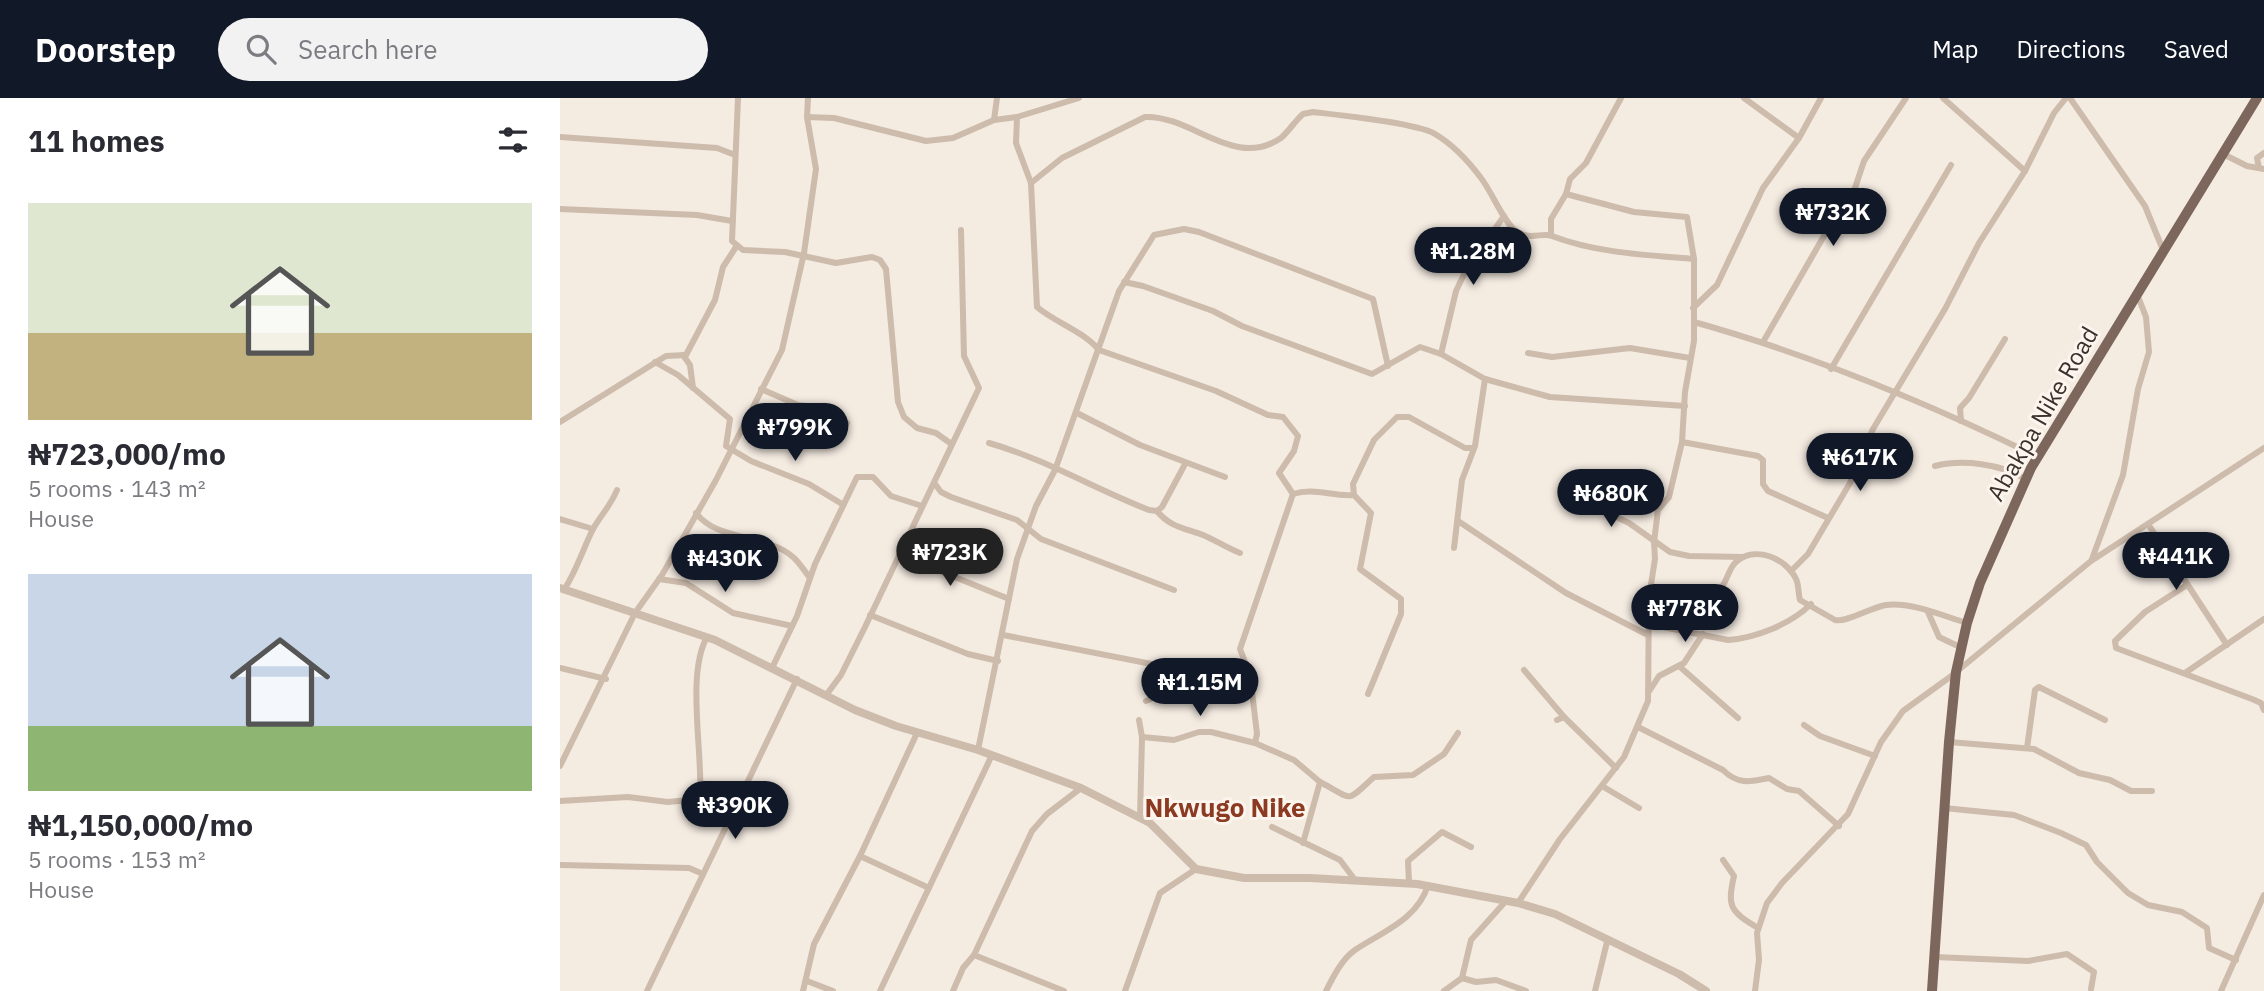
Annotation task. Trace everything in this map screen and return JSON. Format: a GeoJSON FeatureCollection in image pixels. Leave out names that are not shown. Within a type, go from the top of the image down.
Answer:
{"type":"FeatureCollection","features":[{"type":"Feature","properties":{"kind":"main road","name":"Abakpa Nike Road"},"geometry":{"type":"LineString","coordinates":[[1932,991],[1956,672],[1967,623],[1992,552],[2025,479],[2257,98]]}},
{"type":"Feature","properties":{"kind":"street"},"geometry":{"type":"LineString","coordinates":[[736,247],[732,241],[732,221],[738,98]]}},
{"type":"Feature","properties":{"kind":"street"},"geometry":{"type":"LineString","coordinates":[[560,766],[606,678],[635,613],[659,579],[696,513],[782,350],[803,258],[816,169],[807,117],[808,98]]}},
{"type":"Feature","properties":{"kind":"street"},"geometry":{"type":"LineString","coordinates":[[993,120],[996,98]]}},
{"type":"Feature","properties":{"kind":"street"},"geometry":{"type":"LineString","coordinates":[[807,117],[834,118],[926,141],[953,138],[993,120],[1017,117],[1079,98]]}},
{"type":"Feature","properties":{"kind":"street"},"geometry":{"type":"LineString","coordinates":[[1551,235],[1551,219],[1566,194],[1570,179],[1586,163],[1621,98]]}},
{"type":"Feature","properties":{"kind":"street"},"geometry":{"type":"LineString","coordinates":[[1693,308],[1717,285],[1763,188],[1799,138],[1821,98]]}},
{"type":"Feature","properties":{"kind":"street"},"geometry":{"type":"LineString","coordinates":[[1763,342],[1844,201],[1852,197],[1864,161],[1906,98]]}},
{"type":"Feature","properties":{"kind":"street"},"geometry":{"type":"LineString","coordinates":[[1943,98],[2025,172]]}},
{"type":"Feature","properties":{"kind":"street"},"geometry":{"type":"LineString","coordinates":[[1791,571],[1808,554],[1850,483],[1873,429],[1910,363],[1951,300],[1979,243],[2025,172],[2054,113],[2068,98],[2145,206],[2163,250]]}},
{"type":"Feature","properties":{"kind":"street"},"geometry":{"type":"LineString","coordinates":[[1746,99],[1799,138]]}},
{"type":"Feature","properties":{"kind":"street"},"geometry":{"type":"LineString","coordinates":[[1031,183],[1062,158],[1145,117],[1191,128],[1228,146],[1252,148],[1280,138],[1303,114],[1314,112],[1433,133],[1475,170],[1496,198],[1514,230],[1523,235],[1538,238],[1551,235],[1567,243],[1637,255],[1694,259]]}},
{"type":"Feature","properties":{"kind":"street"},"geometry":{"type":"LineString","coordinates":[[1017,117],[1016,143],[1031,183],[1037,307],[1069,330],[1090,340],[1099,349],[1216,391],[1268,415],[1283,417],[1298,436],[1294,451],[1279,473],[1293,494]]}},
{"type":"Feature","properties":{"kind":"street"},"geometry":{"type":"LineString","coordinates":[[560,137],[717,148],[735,155]]}},
{"type":"Feature","properties":{"kind":"street"},"geometry":{"type":"LineString","coordinates":[[2262,169],[2257,158],[2264,153]]}},
{"type":"Feature","properties":{"kind":"street"},"geometry":{"type":"LineString","coordinates":[[2223,154],[2240,164],[2262,169]]}},
{"type":"Feature","properties":{"kind":"street"},"geometry":{"type":"LineString","coordinates":[[1831,369],[1951,165]]}},
{"type":"Feature","properties":{"kind":"street"},"geometry":{"type":"LineString","coordinates":[[1566,194],[1634,212],[1687,217],[1694,259],[1694,341],[1682,442],[1669,497],[1658,510],[1648,624],[1649,692]]}},
{"type":"Feature","properties":{"kind":"street"},"geometry":{"type":"LineString","coordinates":[[560,209],[656,212],[732,221]]}},
{"type":"Feature","properties":{"kind":"street"},"geometry":{"type":"LineString","coordinates":[[1441,354],[1456,291],[1466,270],[1504,216]]}},
{"type":"Feature","properties":{"kind":"street"},"geometry":{"type":"LineString","coordinates":[[978,750],[1017,558],[1055,470],[1124,282],[1154,235],[1184,229],[1199,232],[1373,299],[1388,366]]}},
{"type":"Feature","properties":{"kind":"street"},"geometry":{"type":"LineString","coordinates":[[827,694],[841,675],[886,576],[902,551],[935,484],[936,474],[950,443],[979,388],[964,356],[961,230]]}},
{"type":"Feature","properties":{"kind":"street"},"geometry":{"type":"LineString","coordinates":[[736,247],[785,252],[836,263],[872,257],[880,260],[887,278],[896,388],[901,410],[904,417],[917,428],[936,433],[950,443]]}},
{"type":"Feature","properties":{"kind":"street"},"geometry":{"type":"LineString","coordinates":[[560,422],[666,356],[686,355],[715,300],[723,267],[736,247]]}},
{"type":"Feature","properties":{"kind":"street"},"geometry":{"type":"LineString","coordinates":[[1124,282],[1213,311],[1242,326],[1367,373],[1378,373],[1416,348],[1441,354],[1485,379],[1566,399],[1685,405]]}},
{"type":"Feature","properties":{"kind":"street"},"geometry":{"type":"LineString","coordinates":[[2091,561],[2123,475],[2138,389],[2149,352],[2146,317],[2137,293]]}},
{"type":"Feature","properties":{"kind":"street"},"geometry":{"type":"LineString","coordinates":[[1694,322],[1763,342],[1896,392],[2038,457]]}},
{"type":"Feature","properties":{"kind":"street"},"geometry":{"type":"LineString","coordinates":[[1961,421],[1960,408],[1977,387],[2005,339]]}},
{"type":"Feature","properties":{"kind":"street"},"geometry":{"type":"LineString","coordinates":[[1528,353],[1552,357],[1630,348],[1690,358]]}},
{"type":"Feature","properties":{"kind":"street"},"geometry":{"type":"LineString","coordinates":[[683,355],[690,365],[692,388]]}},
{"type":"Feature","properties":{"kind":"street"},"geometry":{"type":"LineString","coordinates":[[655,362],[669,368],[730,419],[726,446],[751,461],[809,484],[842,505]]}},
{"type":"Feature","properties":{"kind":"street"},"geometry":{"type":"LineString","coordinates":[[1454,548],[1462,480],[1474,448],[1485,379]]}},
{"type":"Feature","properties":{"kind":"street"},"geometry":{"type":"LineString","coordinates":[[761,389],[799,405],[834,409],[847,423]]}},
{"type":"Feature","properties":{"kind":"street"},"geometry":{"type":"LineString","coordinates":[[1077,413],[1140,445],[1225,477]]}},
{"type":"Feature","properties":{"kind":"street"},"geometry":{"type":"LineString","coordinates":[[1368,694],[1401,614],[1401,599],[1360,569],[1371,513],[1354,495],[1353,484],[1374,440],[1397,417],[1409,417],[1465,449],[1474,448]]}},
{"type":"Feature","properties":{"kind":"street"},"geometry":{"type":"LineString","coordinates":[[1682,442],[1758,456],[1763,460],[1763,484],[1768,491],[1828,518]]}},
{"type":"Feature","properties":{"kind":"street"},"geometry":{"type":"LineString","coordinates":[[989,443],[1041,461],[1055,470],[1157,511],[1166,522],[1240,553]]}},
{"type":"Feature","properties":{"kind":"street"},"geometry":{"type":"LineString","coordinates":[[1755,991],[1759,966],[1758,928],[1778,887],[1839,826],[1852,807],[1885,736],[1903,712],[2091,561],[2264,448]]}},
{"type":"Feature","properties":{"kind":"street"},"geometry":{"type":"LineString","coordinates":[[1935,466],[1964,464],[2000,467],[2025,479]]}},
{"type":"Feature","properties":{"kind":"street"},"geometry":{"type":"LineString","coordinates":[[1157,511],[1163,507],[1184,466]]}},
{"type":"Feature","properties":{"kind":"street"},"geometry":{"type":"LineString","coordinates":[[774,667],[810,578],[857,477],[873,477],[891,496],[922,506]]}},
{"type":"Feature","properties":{"kind":"street"},"geometry":{"type":"LineString","coordinates":[[935,484],[941,492],[1029,527],[1041,539],[1174,590]]}},
{"type":"Feature","properties":{"kind":"street"},"geometry":{"type":"LineString","coordinates":[[1293,494],[1314,490],[1341,496],[1354,495]]}},
{"type":"Feature","properties":{"kind":"street"},"geometry":{"type":"LineString","coordinates":[[617,491],[611,505],[593,529],[578,570],[562,589],[707,637],[774,667],[855,710],[917,733],[978,750],[1081,788],[1157,828],[1196,869],[1244,878],[1355,880],[1428,885],[1542,908],[1607,942],[1670,970],[1706,991]]}},
{"type":"Feature","properties":{"kind":"street"},"geometry":{"type":"LineString","coordinates":[[1255,743],[1257,734],[1250,675],[1240,649],[1293,494]]}},
{"type":"Feature","properties":{"kind":"street"},"geometry":{"type":"LineString","coordinates":[[1579,499],[1629,523],[1670,552],[1689,556],[1764,555],[1779,561],[1791,571],[1797,583],[1800,600],[1840,621],[1886,605],[1928,612],[1967,623]]}},
{"type":"Feature","properties":{"kind":"street"},"geometry":{"type":"LineString","coordinates":[[696,513],[711,527],[745,535],[793,557],[810,578]]}},
{"type":"Feature","properties":{"kind":"street"},"geometry":{"type":"LineString","coordinates":[[560,519],[593,529]]}},
{"type":"Feature","properties":{"kind":"street"},"geometry":{"type":"LineString","coordinates":[[1458,521],[1566,593],[1648,635]]}},
{"type":"Feature","properties":{"kind":"street"},"geometry":{"type":"LineString","coordinates":[[2148,524],[2227,645]]}},
{"type":"Feature","properties":{"kind":"street"},"geometry":{"type":"LineString","coordinates":[[902,551],[935,569],[1009,599]]}},
{"type":"Feature","properties":{"kind":"street"},"geometry":{"type":"LineString","coordinates":[[1690,631],[1691,617],[1697,606],[1722,585],[1734,564],[1742,557]]}},
{"type":"Feature","properties":{"kind":"street"},"geometry":{"type":"LineString","coordinates":[[659,579],[686,583],[733,613],[792,626]]}},
{"type":"Feature","properties":{"kind":"street"},"geometry":{"type":"LineString","coordinates":[[2187,585],[2144,612],[2119,634],[2114,645],[2122,651],[2263,704]]}},
{"type":"Feature","properties":{"kind":"street"},"geometry":{"type":"LineString","coordinates":[[1648,624],[1728,640],[1754,636],[1799,617],[1811,604]]}},
{"type":"Feature","properties":{"kind":"street"},"geometry":{"type":"LineString","coordinates":[[1928,612],[1939,637],[1962,648]]}},
{"type":"Feature","properties":{"kind":"street"},"geometry":{"type":"LineString","coordinates":[[870,615],[968,654],[998,661]]}},
{"type":"Feature","properties":{"kind":"street"},"geometry":{"type":"LineString","coordinates":[[2185,673],[2264,619]]}},
{"type":"Feature","properties":{"kind":"street"},"geometry":{"type":"LineString","coordinates":[[1518,903],[1560,839],[1616,768],[1639,727],[1649,692],[1659,676],[1679,666],[1703,634]]}},
{"type":"Feature","properties":{"kind":"street"},"geometry":{"type":"LineString","coordinates":[[1003,635],[1167,667],[1161,688],[1146,701]]}},
{"type":"Feature","properties":{"kind":"street"},"geometry":{"type":"LineString","coordinates":[[700,796],[697,677],[699,652],[707,637]]}},
{"type":"Feature","properties":{"kind":"street"},"geometry":{"type":"LineString","coordinates":[[1679,666],[1738,718]]}},
{"type":"Feature","properties":{"kind":"street"},"geometry":{"type":"LineString","coordinates":[[560,668],[606,678]]}},
{"type":"Feature","properties":{"kind":"street"},"geometry":{"type":"LineString","coordinates":[[1524,670],[1561,718],[1616,768]]}},
{"type":"Feature","properties":{"kind":"street"},"geometry":{"type":"LineString","coordinates":[[647,991],[797,679]]}},
{"type":"Feature","properties":{"kind":"street"},"geometry":{"type":"LineString","coordinates":[[2027,748],[2035,690],[2039,687],[2105,720]]}},
{"type":"Feature","properties":{"kind":"street"},"geometry":{"type":"LineString","coordinates":[[1139,720],[1142,737],[1140,817]]}},
{"type":"Feature","properties":{"kind":"street"},"geometry":{"type":"LineString","coordinates":[[1804,725],[1820,736],[1875,756]]}},
{"type":"Feature","properties":{"kind":"street"},"geometry":{"type":"LineString","coordinates":[[1639,727],[1723,770],[1733,780],[1746,783],[1769,778],[1787,789],[1799,791],[1839,826]]}},
{"type":"Feature","properties":{"kind":"street"},"geometry":{"type":"LineString","coordinates":[[1142,737],[1174,740],[1206,731],[1255,743],[1294,760],[1321,782],[1349,798],[1357,795],[1374,777],[1413,775],[1444,754],[1458,733]]}},
{"type":"Feature","properties":{"kind":"street"},"geometry":{"type":"LineString","coordinates":[[803,991],[814,944],[860,856],[917,733]]}},
{"type":"Feature","properties":{"kind":"street"},"geometry":{"type":"LineString","coordinates":[[1949,742],[2038,750],[2079,773],[2110,780],[2131,791],[2152,791]]}},
{"type":"Feature","properties":{"kind":"street"},"geometry":{"type":"LineString","coordinates":[[560,743],[569,747]]}},
{"type":"Feature","properties":{"kind":"street"},"geometry":{"type":"LineString","coordinates":[[880,991],[992,755]]}},
{"type":"Feature","properties":{"kind":"street"},"geometry":{"type":"LineString","coordinates":[[1303,842],[1321,782]]}},
{"type":"Feature","properties":{"kind":"street"},"geometry":{"type":"LineString","coordinates":[[1602,786],[1639,808]]}},
{"type":"Feature","properties":{"kind":"street"},"geometry":{"type":"LineString","coordinates":[[953,991],[963,968],[974,955],[1032,831],[1046,814],[1081,788]]}},
{"type":"Feature","properties":{"kind":"street"},"geometry":{"type":"LineString","coordinates":[[560,801],[628,797],[668,802],[700,796],[716,799],[740,795]]}},
{"type":"Feature","properties":{"kind":"street"},"geometry":{"type":"LineString","coordinates":[[1944,808],[2014,815],[2084,844],[2096,862],[2128,893],[2148,905],[2187,914],[2207,928],[2209,948],[2236,960]]}},
{"type":"Feature","properties":{"kind":"street"},"geometry":{"type":"LineString","coordinates":[[1272,827],[1340,860],[1355,880]]}},
{"type":"Feature","properties":{"kind":"street"},"geometry":{"type":"LineString","coordinates":[[1409,883],[1408,860],[1442,832],[1471,847]]}},
{"type":"Feature","properties":{"kind":"street"},"geometry":{"type":"LineString","coordinates":[[860,856],[929,888]]}},
{"type":"Feature","properties":{"kind":"street"},"geometry":{"type":"LineString","coordinates":[[1723,860],[1734,876],[1728,897],[1731,906],[1758,928]]}},
{"type":"Feature","properties":{"kind":"street"},"geometry":{"type":"LineString","coordinates":[[560,865],[689,868],[703,874]]}},
{"type":"Feature","properties":{"kind":"street"},"geometry":{"type":"LineString","coordinates":[[1125,991],[1160,893],[1196,869]]}},
{"type":"Feature","properties":{"kind":"street"},"geometry":{"type":"LineString","coordinates":[[1326,991],[1350,955],[1384,936],[1417,906],[1428,885]]}},
{"type":"Feature","properties":{"kind":"street"},"geometry":{"type":"LineString","coordinates":[[2221,991],[2264,895]]}},
{"type":"Feature","properties":{"kind":"street"},"geometry":{"type":"LineString","coordinates":[[1444,991],[1462,978],[1471,940],[1505,902]]}},
{"type":"Feature","properties":{"kind":"street"},"geometry":{"type":"LineString","coordinates":[[1595,991],[1607,942]]}},
{"type":"Feature","properties":{"kind":"street"},"geometry":{"type":"LineString","coordinates":[[1935,957],[2028,961],[2067,954],[2094,972],[2091,989]]}},
{"type":"Feature","properties":{"kind":"street"},"geometry":{"type":"LineString","coordinates":[[974,955],[1064,991]]}},
{"type":"Feature","properties":{"kind":"street"},"geometry":{"type":"LineString","coordinates":[[1462,978],[1476,982],[1496,980],[1525,991]]}},
{"type":"Feature","properties":{"kind":"street"},"geometry":{"type":"LineString","coordinates":[[807,981],[833,991]]}},
{"type":"Feature","properties":{"kind":"district","name":"Nkwugo Nike"},"geometry":{"type":"Point","coordinates":[1225,808]}}]}
